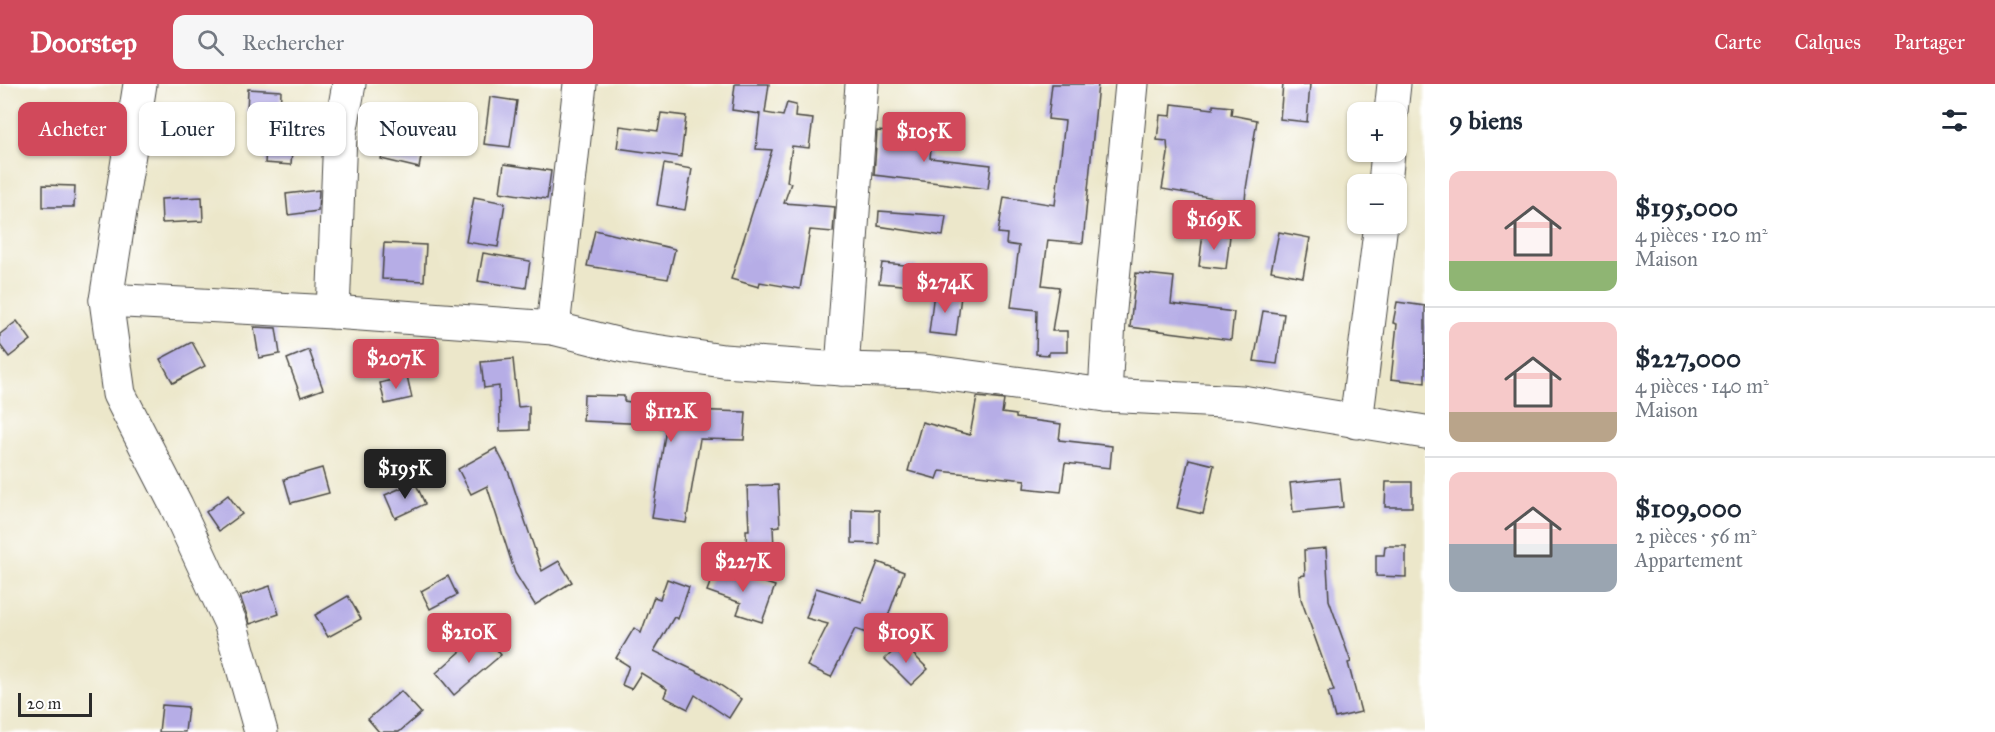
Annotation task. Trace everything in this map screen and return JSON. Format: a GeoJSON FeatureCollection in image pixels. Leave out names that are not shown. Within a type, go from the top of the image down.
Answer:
{"type":"FeatureCollection","features":[{"type":"Feature","properties":{"kind":"street"},"geometry":{"type":"LineString","coordinates":[[140,84],[106,300],[119,394],[176,505],[230,622],[261,732]]}},
{"type":"Feature","properties":{"kind":"street"},"geometry":{"type":"LineString","coordinates":[[333,312],[340,134],[349,84]]}},
{"type":"Feature","properties":{"kind":"street"},"geometry":{"type":"LineString","coordinates":[[553,328],[580,84]]}},
{"type":"Feature","properties":{"kind":"street"},"geometry":{"type":"LineString","coordinates":[[842,369],[862,84]]}},
{"type":"Feature","properties":{"kind":"street"},"geometry":{"type":"LineString","coordinates":[[1106,395],[1109,320],[1132,84]]}},
{"type":"Feature","properties":{"kind":"street"},"geometry":{"type":"LineString","coordinates":[[1392,102],[1394,84]]}},
{"type":"Feature","properties":{"kind":"street"},"geometry":{"type":"LineString","coordinates":[[1356,422],[1380,234]]}},
{"type":"Feature","properties":{"kind":"street"},"geometry":{"type":"LineString","coordinates":[[106,300],[333,312],[553,328],[628,347],[723,362],[925,371],[1106,395],[1242,402],[1425,432]]}},
{"type":"Feature","properties":{"kind":"building"},"geometry":{"type":"Polygon","coordinates":[[[735,84],[769,84],[765,113],[783,116],[787,103],[796,105],[795,117],[813,119],[809,148],[792,146],[787,182],[791,183],[784,203],[835,207],[833,232],[810,230],[800,289],[760,282],[759,287],[731,279],[772,150],[756,149],[760,114],[732,110],[735,84]]]}},
{"type":"Feature","properties":{"kind":"building"},"geometry":{"type":"Polygon","coordinates":[[[1052,84],[1098,84],[1083,243],[1048,240],[1042,285],[1059,287],[1052,331],[1067,331],[1067,352],[1049,352],[1049,355],[1036,354],[1037,310],[1011,307],[1019,246],[1006,244],[1007,234],[998,233],[1004,197],[1055,205],[1065,121],[1048,119],[1052,84]]]}},
{"type":"Feature","properties":{"kind":"building"},"geometry":{"type":"Polygon","coordinates":[[[1283,84],[1310,84],[1307,122],[1280,119],[1283,84]]]}},
{"type":"Feature","properties":{"kind":"building"},"geometry":{"type":"Polygon","coordinates":[[[248,89],[281,91],[280,102],[247,102],[248,89]]]}},
{"type":"Feature","properties":{"kind":"building"},"geometry":{"type":"Polygon","coordinates":[[[490,97],[517,101],[510,147],[484,144],[490,97]]]}},
{"type":"Feature","properties":{"kind":"building"},"geometry":{"type":"Polygon","coordinates":[[[1172,104],[1213,109],[1213,105],[1232,107],[1231,115],[1257,120],[1246,189],[1243,226],[1219,224],[1221,199],[1162,189],[1168,154],[1167,141],[1157,140],[1160,115],[1171,116],[1172,104]]]}},
{"type":"Feature","properties":{"kind":"building"},"geometry":{"type":"Polygon","coordinates":[[[661,113],[686,116],[681,157],[617,148],[620,126],[658,131],[661,113]]]}},
{"type":"Feature","properties":{"kind":"building"},"geometry":{"type":"Polygon","coordinates":[[[877,131],[899,133],[899,138],[932,140],[930,158],[991,165],[988,189],[874,175],[877,131]]]}},
{"type":"Feature","properties":{"kind":"building"},"geometry":{"type":"Polygon","coordinates":[[[265,156],[292,156],[291,165],[265,163],[265,156]]]}},
{"type":"Feature","properties":{"kind":"building"},"geometry":{"type":"Polygon","coordinates":[[[382,156],[421,156],[419,168],[381,159],[382,156]]]}},
{"type":"Feature","properties":{"kind":"building"},"geometry":{"type":"Polygon","coordinates":[[[504,164],[551,171],[547,199],[500,192],[504,164]]]}},
{"type":"Feature","properties":{"kind":"building"},"geometry":{"type":"Polygon","coordinates":[[[664,164],[692,169],[685,210],[657,205],[664,164]]]}},
{"type":"Feature","properties":{"kind":"building"},"geometry":{"type":"Polygon","coordinates":[[[43,185],[75,186],[74,207],[43,207],[43,185]]]}},
{"type":"Feature","properties":{"kind":"building"},"geometry":{"type":"Polygon","coordinates":[[[319,190],[318,211],[288,215],[286,194],[319,190]]]}},
{"type":"Feature","properties":{"kind":"building"},"geometry":{"type":"Polygon","coordinates":[[[202,197],[203,221],[162,223],[161,199],[202,197]]]}},
{"type":"Feature","properties":{"kind":"building"},"geometry":{"type":"Polygon","coordinates":[[[474,197],[505,203],[498,247],[466,242],[474,197]]]}},
{"type":"Feature","properties":{"kind":"building"},"geometry":{"type":"Polygon","coordinates":[[[879,211],[946,216],[943,236],[878,226],[879,211]]]}},
{"type":"Feature","properties":{"kind":"building"},"geometry":{"type":"Polygon","coordinates":[[[595,230],[675,249],[668,279],[587,266],[595,230]]]}},
{"type":"Feature","properties":{"kind":"building"},"geometry":{"type":"Polygon","coordinates":[[[1279,232],[1310,238],[1303,277],[1271,271],[1279,232]]]}},
{"type":"Feature","properties":{"kind":"building"},"geometry":{"type":"Polygon","coordinates":[[[1203,233],[1230,236],[1226,269],[1199,266],[1203,233]]]}},
{"type":"Feature","properties":{"kind":"building"},"geometry":{"type":"Polygon","coordinates":[[[384,243],[426,245],[424,281],[382,279],[384,243]]]}},
{"type":"Feature","properties":{"kind":"building"},"geometry":{"type":"Polygon","coordinates":[[[483,253],[530,261],[526,288],[478,281],[483,253]]]}},
{"type":"Feature","properties":{"kind":"building"},"geometry":{"type":"Polygon","coordinates":[[[882,263],[916,266],[914,286],[879,283],[882,263]]]}},
{"type":"Feature","properties":{"kind":"building"},"geometry":{"type":"Polygon","coordinates":[[[1136,273],[1174,277],[1171,304],[1234,312],[1231,340],[1130,327],[1136,273]]]}},
{"type":"Feature","properties":{"kind":"building"},"geometry":{"type":"Polygon","coordinates":[[[934,292],[961,296],[956,336],[929,333],[934,292]]]}},
{"type":"Feature","properties":{"kind":"building"},"geometry":{"type":"Polygon","coordinates":[[[1397,302],[1425,306],[1425,383],[1391,379],[1397,324],[1393,323],[1397,302]]]}},
{"type":"Feature","properties":{"kind":"building"},"geometry":{"type":"Polygon","coordinates":[[[1263,311],[1284,314],[1277,364],[1254,361],[1263,311]]]}},
{"type":"Feature","properties":{"kind":"building"},"geometry":{"type":"Polygon","coordinates":[[[17,321],[31,340],[9,357],[0,345],[0,334],[17,321]]]}},
{"type":"Feature","properties":{"kind":"building"},"geometry":{"type":"Polygon","coordinates":[[[254,327],[276,328],[280,354],[259,358],[254,327]]]}},
{"type":"Feature","properties":{"kind":"building"},"geometry":{"type":"Polygon","coordinates":[[[192,342],[205,366],[173,383],[160,359],[192,342]]]}},
{"type":"Feature","properties":{"kind":"building"},"geometry":{"type":"Polygon","coordinates":[[[309,350],[323,389],[301,397],[287,359],[309,350]]]}},
{"type":"Feature","properties":{"kind":"building"},"geometry":{"type":"Polygon","coordinates":[[[513,359],[518,407],[529,406],[529,430],[500,431],[499,386],[484,388],[481,362],[513,359]]]}},
{"type":"Feature","properties":{"kind":"building"},"geometry":{"type":"Polygon","coordinates":[[[407,376],[412,398],[385,404],[380,383],[407,376]]]}},
{"type":"Feature","properties":{"kind":"building"},"geometry":{"type":"Polygon","coordinates":[[[584,395],[624,396],[624,401],[690,410],[746,412],[744,440],[700,439],[686,523],[652,518],[666,428],[651,427],[651,424],[583,421],[584,395]]]}},
{"type":"Feature","properties":{"kind":"building"},"geometry":{"type":"Polygon","coordinates":[[[977,397],[1004,400],[1002,413],[1016,415],[1016,418],[1061,424],[1059,440],[1112,446],[1110,468],[1065,463],[1061,492],[1024,488],[1025,480],[940,471],[937,479],[908,471],[922,422],[970,435],[977,397]]]}},
{"type":"Feature","properties":{"kind":"building"},"geometry":{"type":"Polygon","coordinates":[[[496,448],[509,473],[542,571],[559,561],[572,582],[535,605],[515,573],[487,486],[471,494],[458,469],[496,448]]]}},
{"type":"Feature","properties":{"kind":"building"},"geometry":{"type":"Polygon","coordinates":[[[1189,459],[1214,465],[1203,514],[1177,508],[1189,459]]]}},
{"type":"Feature","properties":{"kind":"building"},"geometry":{"type":"Polygon","coordinates":[[[322,468],[329,493],[291,503],[284,479],[322,468]]]}},
{"type":"Feature","properties":{"kind":"building"},"geometry":{"type":"Polygon","coordinates":[[[1340,478],[1343,507],[1293,512],[1290,483],[1340,478]]]}},
{"type":"Feature","properties":{"kind":"building"},"geometry":{"type":"Polygon","coordinates":[[[415,482],[425,504],[395,518],[385,495],[415,482]]]}},
{"type":"Feature","properties":{"kind":"building"},"geometry":{"type":"Polygon","coordinates":[[[1386,482],[1412,482],[1412,507],[1385,507],[1386,482]]]}},
{"type":"Feature","properties":{"kind":"building"},"geometry":{"type":"Polygon","coordinates":[[[778,485],[780,526],[773,527],[774,548],[747,551],[746,530],[749,530],[747,486],[778,485]]]}},
{"type":"Feature","properties":{"kind":"building"},"geometry":{"type":"Polygon","coordinates":[[[228,495],[242,514],[219,531],[206,512],[228,495]]]}},
{"type":"Feature","properties":{"kind":"building"},"geometry":{"type":"Polygon","coordinates":[[[852,509],[879,510],[879,544],[852,543],[852,509]]]}},
{"type":"Feature","properties":{"kind":"building"},"geometry":{"type":"Polygon","coordinates":[[[1385,546],[1406,546],[1406,577],[1376,576],[1376,555],[1384,555],[1385,546]]]}},
{"type":"Feature","properties":{"kind":"building"},"geometry":{"type":"Polygon","coordinates":[[[1326,548],[1329,600],[1351,662],[1348,663],[1361,712],[1335,718],[1328,692],[1334,691],[1301,599],[1299,576],[1305,575],[1304,550],[1326,548]]]}},
{"type":"Feature","properties":{"kind":"building"},"geometry":{"type":"Polygon","coordinates":[[[878,562],[904,572],[880,638],[855,629],[831,677],[807,666],[828,624],[806,618],[816,588],[862,602],[878,562]]]}},
{"type":"Feature","properties":{"kind":"building"},"geometry":{"type":"Polygon","coordinates":[[[716,567],[775,586],[762,622],[737,614],[741,603],[707,591],[716,567]]]}},
{"type":"Feature","properties":{"kind":"building"},"geometry":{"type":"Polygon","coordinates":[[[448,576],[457,595],[430,609],[421,591],[448,576]]]}},
{"type":"Feature","properties":{"kind":"building"},"geometry":{"type":"Polygon","coordinates":[[[667,579],[689,587],[678,619],[674,617],[654,651],[708,677],[741,699],[729,718],[695,695],[688,709],[664,697],[667,689],[641,673],[631,689],[622,685],[629,666],[616,658],[634,628],[641,633],[654,597],[660,599],[667,579]]]}},
{"type":"Feature","properties":{"kind":"building"},"geometry":{"type":"Polygon","coordinates":[[[270,586],[279,614],[250,624],[240,596],[270,586]]]}},
{"type":"Feature","properties":{"kind":"building"},"geometry":{"type":"Polygon","coordinates":[[[348,596],[361,619],[328,637],[315,615],[348,596]]]}},
{"type":"Feature","properties":{"kind":"building"},"geometry":{"type":"Polygon","coordinates":[[[483,632],[501,655],[454,695],[436,673],[483,632]]]}},
{"type":"Feature","properties":{"kind":"building"},"geometry":{"type":"Polygon","coordinates":[[[902,643],[928,669],[911,685],[885,659],[902,643]]]}},
{"type":"Feature","properties":{"kind":"building"},"geometry":{"type":"Polygon","coordinates":[[[401,691],[421,713],[399,732],[379,732],[368,719],[401,691]]]}},
{"type":"Feature","properties":{"kind":"building"},"geometry":{"type":"Polygon","coordinates":[[[162,705],[188,707],[185,732],[159,732],[162,705]]]}}]}
